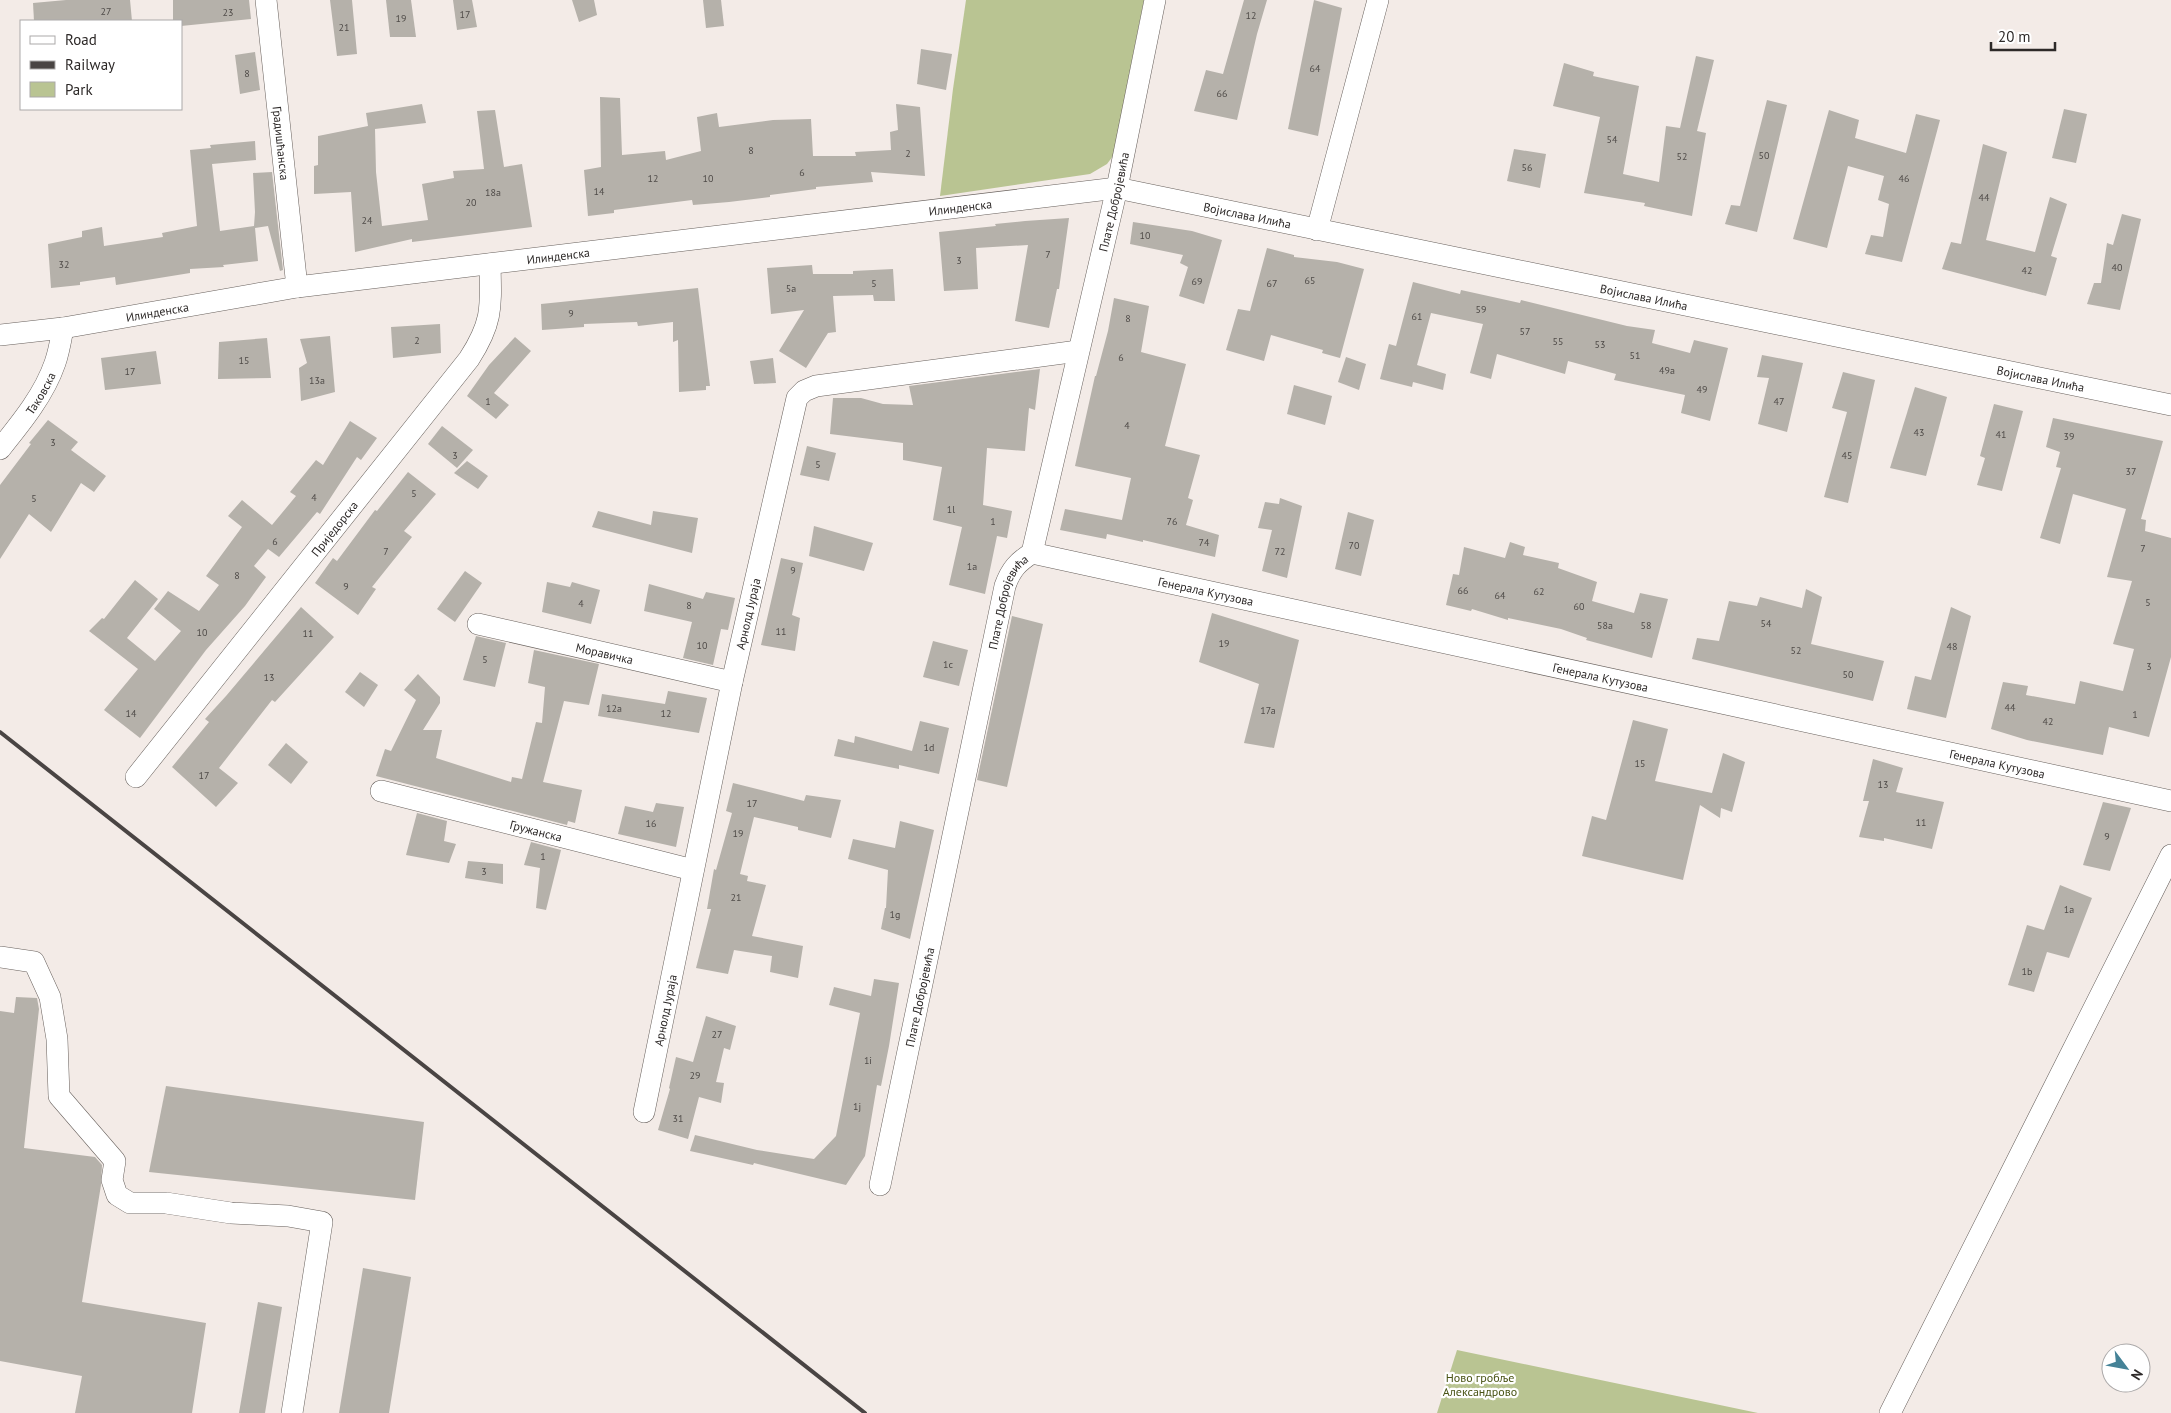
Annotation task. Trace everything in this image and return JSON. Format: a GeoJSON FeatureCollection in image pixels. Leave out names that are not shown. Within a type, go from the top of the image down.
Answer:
{"type":"FeatureCollection","features":[{"type":"Feature","properties":{"kind":"street","name":"Градишћанска"},"geometry":{"type":"LineString","coordinates":[[266,0],[297,287]]}},
{"type":"Feature","properties":{"kind":"street","name":"Плате Добројевића"},"geometry":{"type":"LineString","coordinates":[[880,1184],[1006,586],[1010,572],[1018,562],[1032,554],[1116,188],[1155,0]]}},
{"type":"Feature","properties":{"kind":"street"},"geometry":{"type":"LineString","coordinates":[[1317,230],[1378,0]]}},
{"type":"Feature","properties":{"kind":"street","name":"Илинденска"},"geometry":{"type":"LineString","coordinates":[[0,335],[63,328],[297,287],[1116,188]]}},
{"type":"Feature","properties":{"kind":"street","name":"Војислава Илића"},"geometry":{"type":"LineString","coordinates":[[1116,188],[2171,405]]}},
{"type":"Feature","properties":{"kind":"street","name":"Приједорска"},"geometry":{"type":"LineString","coordinates":[[136,777],[469,359],[481,341],[492,308],[490,264]]}},
{"type":"Feature","properties":{"kind":"street","name":"Таковска"},"geometry":{"type":"LineString","coordinates":[[0,449],[23,421],[42,391],[55,363],[63,328]]}},
{"type":"Feature","properties":{"kind":"street","name":"Арнолд Јураја"},"geometry":{"type":"LineString","coordinates":[[644,1112],[732,682],[797,398],[804,391],[816,386],[1078,351]]}},
{"type":"Feature","properties":{"kind":"street","name":"Генерала Кутузова"},"geometry":{"type":"LineString","coordinates":[[1032,554],[2171,801]]}},
{"type":"Feature","properties":{"kind":"street","name":"Моравичка"},"geometry":{"type":"LineString","coordinates":[[478,624],[732,682]]}},
{"type":"Feature","properties":{"kind":"street","name":"Гружанска"},"geometry":{"type":"LineString","coordinates":[[380,791],[693,870]]}},
{"type":"Feature","properties":{"kind":"street"},"geometry":{"type":"LineString","coordinates":[[1890,1413],[2171,855]]}},
{"type":"Feature","properties":{"kind":"street"},"geometry":{"type":"LineString","coordinates":[[0,957],[34,962],[50,997],[57,1039],[59,1096],[115,1161],[112,1180],[117,1195],[130,1202],[166,1203],[232,1213],[288,1216],[322,1222],[292,1413]]}},
{"type":"Feature","properties":{"kind":"green space"},"geometry":{"type":"Polygon","coordinates":[[[966,0],[1144,0],[1113,156],[1107,164],[1090,174],[940,196],[966,0]]]}},
{"type":"Feature","properties":{"kind":"green space","name":"Ново гробље Александрово"},"geometry":{"type":"Polygon","coordinates":[[[1457,1350],[1758,1413],[1437,1413],[1457,1350]]]}},
{"type":"Feature","properties":{"kind":"building"},"geometry":{"type":"Polygon","coordinates":[[[66,0],[130,0],[132,20],[34,20],[33,3],[66,0]]]}},
{"type":"Feature","properties":{"kind":"building"},"geometry":{"type":"Polygon","coordinates":[[[173,0],[249,0],[251,19],[182,26],[182,20],[173,20],[173,0]]]}},
{"type":"Feature","properties":{"kind":"building"},"geometry":{"type":"Polygon","coordinates":[[[330,0],[352,0],[357,54],[337,56],[330,0]]]}},
{"type":"Feature","properties":{"kind":"building"},"geometry":{"type":"Polygon","coordinates":[[[386,0],[411,0],[416,37],[390,37],[386,0]]]}},
{"type":"Feature","properties":{"kind":"building"},"geometry":{"type":"Polygon","coordinates":[[[453,0],[472,0],[477,27],[457,30],[453,0]]]}},
{"type":"Feature","properties":{"kind":"building"},"geometry":{"type":"Polygon","coordinates":[[[572,0],[594,0],[597,15],[579,22],[572,0]]]}},
{"type":"Feature","properties":{"kind":"building"},"geometry":{"type":"Polygon","coordinates":[[[703,0],[721,0],[724,26],[706,28],[703,0]]]}},
{"type":"Feature","properties":{"kind":"building"},"geometry":{"type":"Polygon","coordinates":[[[1244,0],[1267,0],[1237,120],[1194,111],[1206,70],[1223,74],[1244,0]]]}},
{"type":"Feature","properties":{"kind":"building"},"geometry":{"type":"Polygon","coordinates":[[[1314,0],[1342,8],[1318,136],[1288,129],[1314,0]]]}},
{"type":"Feature","properties":{"kind":"building"},"geometry":{"type":"Polygon","coordinates":[[[921,49],[952,54],[946,90],[917,84],[921,49]]]}},
{"type":"Feature","properties":{"kind":"building"},"geometry":{"type":"Polygon","coordinates":[[[255,52],[260,90],[240,94],[235,55],[255,52]]]}},
{"type":"Feature","properties":{"kind":"building"},"geometry":{"type":"Polygon","coordinates":[[[1696,56],[1714,60],[1697,131],[1706,133],[1692,216],[1644,206],[1645,203],[1584,193],[1600,117],[1553,106],[1564,63],[1594,72],[1593,76],[1639,86],[1623,174],[1659,182],[1666,126],[1680,128],[1696,56]]]}},
{"type":"Feature","properties":{"kind":"building"},"geometry":{"type":"Polygon","coordinates":[[[600,97],[620,98],[622,155],[665,151],[666,160],[701,151],[697,117],[717,113],[719,127],[773,120],[811,119],[813,156],[856,156],[855,152],[891,150],[890,132],[898,130],[896,104],[920,107],[925,176],[871,172],[873,182],[816,187],[816,189],[770,195],[770,197],[729,202],[693,205],[692,200],[614,210],[614,213],[588,216],[584,170],[601,167],[600,97]]]}},
{"type":"Feature","properties":{"kind":"building"},"geometry":{"type":"Polygon","coordinates":[[[1767,100],[1787,105],[1757,232],[1725,224],[1731,205],[1740,206],[1767,100]]]}},
{"type":"Feature","properties":{"kind":"building"},"geometry":{"type":"Polygon","coordinates":[[[422,104],[426,123],[375,129],[376,172],[382,226],[428,220],[422,184],[454,178],[453,171],[484,169],[477,111],[495,110],[504,167],[522,164],[532,227],[412,242],[412,239],[355,252],[351,192],[314,194],[314,166],[318,165],[318,136],[368,126],[366,113],[422,104]]]}},
{"type":"Feature","properties":{"kind":"building"},"geometry":{"type":"Polygon","coordinates":[[[2064,109],[2087,114],[2076,163],[2052,158],[2064,109]]]}},
{"type":"Feature","properties":{"kind":"building"},"geometry":{"type":"Polygon","coordinates":[[[1829,110],[1859,120],[1855,138],[1906,153],[1916,114],[1940,120],[1902,262],[1865,254],[1871,235],[1883,237],[1889,204],[1878,200],[1884,176],[1848,166],[1827,248],[1793,239],[1829,110]]]}},
{"type":"Feature","properties":{"kind":"building"},"geometry":{"type":"Polygon","coordinates":[[[255,141],[256,160],[212,164],[220,231],[254,226],[253,173],[272,172],[283,270],[280,271],[268,226],[255,228],[258,261],[223,265],[224,267],[190,269],[190,273],[116,285],[115,277],[80,282],[80,285],[51,288],[48,244],[82,237],[82,231],[102,227],[104,246],[163,237],[162,233],[197,226],[190,150],[211,148],[210,145],[255,141]]]}},
{"type":"Feature","properties":{"kind":"building"},"geometry":{"type":"Polygon","coordinates":[[[1983,144],[2007,152],[1986,240],[2035,252],[2050,197],[2067,204],[2051,256],[2057,258],[2046,296],[1942,269],[1951,242],[1961,244],[1983,144]]]}},
{"type":"Feature","properties":{"kind":"building"},"geometry":{"type":"Polygon","coordinates":[[[1514,149],[1546,154],[1540,188],[1507,181],[1514,149]]]}},
{"type":"Feature","properties":{"kind":"building"},"geometry":{"type":"Polygon","coordinates":[[[2122,214],[2141,219],[2120,310],[2087,304],[2094,283],[2101,283],[2107,243],[2113,245],[2122,214]]]}},
{"type":"Feature","properties":{"kind":"building"},"geometry":{"type":"Polygon","coordinates":[[[1069,218],[1059,289],[1057,289],[1049,328],[1015,321],[1028,245],[976,248],[978,289],[944,291],[939,232],[996,226],[995,224],[1069,218]]]}},
{"type":"Feature","properties":{"kind":"building"},"geometry":{"type":"Polygon","coordinates":[[[1133,222],[1192,231],[1222,240],[1204,304],[1179,296],[1188,267],[1180,263],[1183,255],[1130,244],[1133,222]]]}},
{"type":"Feature","properties":{"kind":"building"},"geometry":{"type":"Polygon","coordinates":[[[1267,248],[1294,255],[1294,257],[1337,262],[1364,269],[1340,358],[1322,353],[1323,350],[1271,335],[1264,361],[1226,350],[1238,309],[1250,311],[1267,248]]]}},
{"type":"Feature","properties":{"kind":"building"},"geometry":{"type":"Polygon","coordinates":[[[812,265],[813,274],[853,274],[853,271],[893,269],[895,301],[874,301],[873,295],[833,296],[836,332],[828,333],[806,368],[779,351],[804,310],[771,314],[767,268],[812,265]]]}},
{"type":"Feature","properties":{"kind":"building"},"geometry":{"type":"Polygon","coordinates":[[[1413,282],[1460,294],[1461,290],[1520,303],[1521,300],[1627,326],[1655,330],[1652,343],[1690,353],[1694,340],[1728,348],[1710,421],[1681,413],[1685,395],[1614,380],[1616,374],[1568,361],[1565,374],[1497,354],[1491,379],[1470,373],[1483,324],[1431,313],[1417,365],[1446,374],[1443,390],[1413,382],[1412,387],[1380,379],[1389,344],[1396,346],[1413,282]]]}},
{"type":"Feature","properties":{"kind":"building"},"geometry":{"type":"Polygon","coordinates":[[[698,288],[710,386],[706,386],[706,390],[679,392],[678,340],[673,342],[673,322],[638,326],[637,322],[584,324],[584,327],[542,330],[541,304],[698,288]]]}},
{"type":"Feature","properties":{"kind":"building"},"geometry":{"type":"Polygon","coordinates":[[[1114,298],[1149,306],[1141,352],[1186,364],[1165,446],[1200,455],[1188,498],[1193,500],[1186,525],[1219,535],[1215,557],[1143,540],[1143,542],[1107,534],[1106,539],[1060,530],[1065,509],[1122,520],[1131,478],[1075,466],[1095,376],[1108,331],[1114,298]]]}},
{"type":"Feature","properties":{"kind":"building"},"geometry":{"type":"Polygon","coordinates":[[[440,324],[441,353],[393,358],[391,327],[440,324]]]}},
{"type":"Feature","properties":{"kind":"building"},"geometry":{"type":"Polygon","coordinates":[[[330,336],[335,392],[301,401],[299,368],[307,363],[300,339],[330,336]]]}},
{"type":"Feature","properties":{"kind":"building"},"geometry":{"type":"Polygon","coordinates":[[[515,337],[531,351],[494,393],[509,405],[496,419],[467,396],[489,365],[515,337]]]}},
{"type":"Feature","properties":{"kind":"building"},"geometry":{"type":"Polygon","coordinates":[[[267,338],[271,378],[218,379],[219,342],[267,338]]]}},
{"type":"Feature","properties":{"kind":"building"},"geometry":{"type":"Polygon","coordinates":[[[156,351],[161,384],[105,390],[101,358],[156,351]]]}},
{"type":"Feature","properties":{"kind":"building"},"geometry":{"type":"Polygon","coordinates":[[[1762,355],[1803,363],[1787,432],[1758,424],[1769,378],[1757,377],[1762,355]]]}},
{"type":"Feature","properties":{"kind":"building"},"geometry":{"type":"Polygon","coordinates":[[[1346,357],[1366,364],[1359,390],[1338,382],[1346,357]]]}},
{"type":"Feature","properties":{"kind":"building"},"geometry":{"type":"Polygon","coordinates":[[[773,358],[776,383],[754,384],[750,361],[773,358]]]}},
{"type":"Feature","properties":{"kind":"building"},"geometry":{"type":"Polygon","coordinates":[[[1040,369],[1035,410],[1029,408],[1025,451],[987,448],[983,505],[1012,511],[1007,538],[997,536],[985,594],[949,585],[962,527],[933,520],[942,467],[903,460],[903,443],[830,434],[833,398],[861,398],[883,404],[913,405],[909,386],[1040,369]]]}},
{"type":"Feature","properties":{"kind":"building"},"geometry":{"type":"Polygon","coordinates":[[[1843,372],[1875,380],[1848,503],[1824,497],[1847,412],[1832,408],[1843,372]]]}},
{"type":"Feature","properties":{"kind":"building"},"geometry":{"type":"Polygon","coordinates":[[[1294,385],[1332,396],[1325,425],[1287,414],[1294,385]]]}},
{"type":"Feature","properties":{"kind":"building"},"geometry":{"type":"Polygon","coordinates":[[[1915,387],[1947,397],[1926,476],[1890,468],[1915,387]]]}},
{"type":"Feature","properties":{"kind":"building"},"geometry":{"type":"Polygon","coordinates":[[[1994,404],[2023,411],[2002,491],[1977,485],[1985,458],[1980,456],[1994,404]]]}},
{"type":"Feature","properties":{"kind":"building"},"geometry":{"type":"Polygon","coordinates":[[[2053,418],[2163,441],[2141,519],[2146,520],[2145,531],[2171,538],[2171,657],[2149,737],[2109,727],[2103,755],[2027,740],[1991,729],[2003,682],[2028,686],[2026,695],[2075,704],[2080,681],[2123,691],[2134,649],[2113,644],[2132,581],[2107,577],[2126,509],[2073,494],[2060,544],[2040,538],[2061,468],[2056,467],[2060,452],[2046,447],[2053,418]]]}},
{"type":"Feature","properties":{"kind":"building"},"geometry":{"type":"Polygon","coordinates":[[[48,420],[78,442],[71,450],[106,476],[94,492],[81,483],[51,532],[29,514],[0,559],[0,485],[31,444],[29,443],[48,420]]]}},
{"type":"Feature","properties":{"kind":"building"},"geometry":{"type":"Polygon","coordinates":[[[350,421],[377,438],[361,460],[357,457],[320,514],[317,512],[279,557],[268,549],[254,566],[266,577],[245,606],[206,650],[140,738],[104,710],[138,669],[89,631],[102,618],[104,619],[135,580],[158,599],[127,638],[155,661],[181,631],[154,609],[168,591],[199,611],[219,585],[206,576],[242,527],[228,516],[242,500],[272,525],[296,496],[290,492],[316,460],[323,465],[350,421]]]}},
{"type":"Feature","properties":{"kind":"building"},"geometry":{"type":"Polygon","coordinates":[[[442,426],[473,450],[457,468],[428,444],[442,426]]]}},
{"type":"Feature","properties":{"kind":"building"},"geometry":{"type":"Polygon","coordinates":[[[807,446],[836,453],[829,481],[800,475],[807,446]]]}},
{"type":"Feature","properties":{"kind":"building"},"geometry":{"type":"Polygon","coordinates":[[[467,461],[488,476],[478,489],[454,473],[467,461]]]}},
{"type":"Feature","properties":{"kind":"building"},"geometry":{"type":"Polygon","coordinates":[[[408,472],[436,494],[404,531],[412,537],[372,587],[376,589],[358,615],[315,583],[333,558],[337,561],[375,510],[377,511],[408,472]]]}},
{"type":"Feature","properties":{"kind":"building"},"geometry":{"type":"Polygon","coordinates":[[[1280,498],[1302,506],[1287,578],[1262,571],[1272,530],[1258,528],[1265,502],[1279,504],[1280,498]]]}},
{"type":"Feature","properties":{"kind":"building"},"geometry":{"type":"Polygon","coordinates":[[[598,511],[651,525],[653,511],[698,518],[692,553],[592,527],[598,511]]]}},
{"type":"Feature","properties":{"kind":"building"},"geometry":{"type":"Polygon","coordinates":[[[1348,512],[1374,520],[1361,576],[1335,569],[1348,512]]]}},
{"type":"Feature","properties":{"kind":"building"},"geometry":{"type":"Polygon","coordinates":[[[814,526],[873,543],[864,571],[809,556],[814,526]]]}},
{"type":"Feature","properties":{"kind":"building"},"geometry":{"type":"Polygon","coordinates":[[[1510,542],[1525,547],[1523,555],[1559,563],[1558,568],[1597,582],[1592,601],[1634,613],[1640,593],[1668,599],[1652,658],[1586,640],[1587,638],[1561,629],[1508,618],[1508,620],[1472,609],[1471,611],[1446,605],[1453,574],[1459,575],[1464,547],[1505,558],[1510,542]]]}},
{"type":"Feature","properties":{"kind":"building"},"geometry":{"type":"Polygon","coordinates":[[[781,558],[803,563],[792,615],[800,618],[795,651],[761,645],[781,558]]]}},
{"type":"Feature","properties":{"kind":"building"},"geometry":{"type":"Polygon","coordinates":[[[465,571],[482,583],[455,622],[437,609],[465,571]]]}},
{"type":"Feature","properties":{"kind":"building"},"geometry":{"type":"Polygon","coordinates":[[[547,582],[570,587],[572,582],[600,590],[591,624],[542,612],[547,582]]]}},
{"type":"Feature","properties":{"kind":"building"},"geometry":{"type":"Polygon","coordinates":[[[649,584],[703,599],[706,592],[735,598],[728,630],[721,629],[713,665],[683,658],[692,622],[644,611],[649,584]]]}},
{"type":"Feature","properties":{"kind":"building"},"geometry":{"type":"Polygon","coordinates":[[[1806,589],[1822,597],[1811,644],[1884,661],[1873,701],[1692,659],[1697,638],[1719,641],[1729,601],[1757,606],[1760,597],[1802,608],[1806,589]]]}},
{"type":"Feature","properties":{"kind":"building"},"geometry":{"type":"Polygon","coordinates":[[[301,607],[334,637],[275,702],[272,700],[219,768],[238,783],[216,807],[172,767],[209,722],[205,719],[301,607]]]}},
{"type":"Feature","properties":{"kind":"building"},"geometry":{"type":"Polygon","coordinates":[[[1951,607],[1971,616],[1946,718],[1907,709],[1915,676],[1931,680],[1951,607]]]}},
{"type":"Feature","properties":{"kind":"building"},"geometry":{"type":"Polygon","coordinates":[[[1212,613],[1299,640],[1274,748],[1244,743],[1259,684],[1199,662],[1212,613]]]}},
{"type":"Feature","properties":{"kind":"building"},"geometry":{"type":"Polygon","coordinates":[[[1012,616],[1043,624],[1007,787],[977,780],[1012,616]]]}},
{"type":"Feature","properties":{"kind":"building"},"geometry":{"type":"Polygon","coordinates":[[[476,636],[506,643],[495,687],[463,680],[476,636]]]}},
{"type":"Feature","properties":{"kind":"building"},"geometry":{"type":"Polygon","coordinates":[[[933,641],[968,650],[959,686],[923,677],[933,641]]]}},
{"type":"Feature","properties":{"kind":"building"},"geometry":{"type":"Polygon","coordinates":[[[534,650],[599,664],[589,705],[564,701],[543,782],[582,790],[575,823],[568,821],[567,825],[376,776],[385,749],[391,751],[416,700],[404,690],[418,674],[440,697],[440,703],[423,730],[442,730],[436,758],[511,782],[512,777],[522,779],[536,722],[542,723],[545,687],[528,683],[534,650]]]}},
{"type":"Feature","properties":{"kind":"building"},"geometry":{"type":"Polygon","coordinates":[[[360,672],[378,685],[364,707],[345,692],[360,672]]]}},
{"type":"Feature","properties":{"kind":"building"},"geometry":{"type":"Polygon","coordinates":[[[668,691],[707,698],[699,733],[598,716],[602,694],[665,704],[668,691]]]}},
{"type":"Feature","properties":{"kind":"building"},"geometry":{"type":"Polygon","coordinates":[[[1633,720],[1668,729],[1655,781],[1712,793],[1723,753],[1745,762],[1732,812],[1721,808],[1720,818],[1700,805],[1683,880],[1582,856],[1592,816],[1606,820],[1633,720]]]}},
{"type":"Feature","properties":{"kind":"building"},"geometry":{"type":"Polygon","coordinates":[[[920,721],[949,728],[939,774],[899,765],[899,769],[834,756],[838,739],[854,743],[855,736],[912,751],[920,721]]]}},
{"type":"Feature","properties":{"kind":"building"},"geometry":{"type":"Polygon","coordinates":[[[286,743],[308,762],[291,784],[268,765],[286,743]]]}},
{"type":"Feature","properties":{"kind":"building"},"geometry":{"type":"Polygon","coordinates":[[[1873,759],[1903,768],[1896,792],[1944,802],[1932,849],[1884,838],[1884,841],[1859,837],[1869,801],[1863,801],[1873,759]]]}},
{"type":"Feature","properties":{"kind":"building"},"geometry":{"type":"Polygon","coordinates":[[[733,783],[804,801],[806,795],[841,800],[831,838],[798,830],[798,827],[754,817],[740,874],[748,876],[747,881],[766,885],[752,936],[803,946],[798,978],[770,972],[772,956],[734,950],[728,974],[696,968],[711,909],[707,909],[714,869],[716,870],[732,813],[726,811],[733,783]]]}},
{"type":"Feature","properties":{"kind":"building"},"geometry":{"type":"Polygon","coordinates":[[[2103,802],[2131,808],[2110,871],[2083,865],[2103,802]]]}},
{"type":"Feature","properties":{"kind":"building"},"geometry":{"type":"Polygon","coordinates":[[[656,803],[684,807],[676,847],[618,834],[625,806],[653,812],[656,803]]]}},
{"type":"Feature","properties":{"kind":"building"},"geometry":{"type":"Polygon","coordinates":[[[417,813],[447,821],[444,841],[456,844],[449,863],[406,855],[417,813]]]}},
{"type":"Feature","properties":{"kind":"building"},"geometry":{"type":"Polygon","coordinates":[[[900,821],[934,830],[910,939],[881,929],[886,908],[888,870],[848,859],[853,839],[895,848],[900,821]]]}},
{"type":"Feature","properties":{"kind":"building"},"geometry":{"type":"Polygon","coordinates":[[[531,842],[561,850],[546,910],[536,908],[540,868],[524,865],[531,842]]]}},
{"type":"Feature","properties":{"kind":"building"},"geometry":{"type":"Polygon","coordinates":[[[468,861],[503,864],[503,884],[465,878],[468,861]]]}},
{"type":"Feature","properties":{"kind":"building"},"geometry":{"type":"Polygon","coordinates":[[[2060,885],[2092,898],[2069,958],[2047,952],[2034,992],[2008,985],[2027,925],[2044,930],[2060,885]]]}},
{"type":"Feature","properties":{"kind":"building"},"geometry":{"type":"Polygon","coordinates":[[[874,979],[899,983],[889,1046],[881,1086],[877,1085],[865,1156],[846,1185],[754,1163],[753,1165],[690,1151],[695,1135],[757,1150],[814,1159],[836,1136],[860,1013],[829,1005],[834,987],[871,996],[874,979]]]}},
{"type":"Feature","properties":{"kind":"building"},"geometry":{"type":"Polygon","coordinates":[[[16,997],[37,998],[39,1009],[24,1148],[95,1157],[102,1165],[101,1185],[82,1302],[206,1323],[192,1413],[75,1413],[82,1376],[0,1361],[0,1011],[14,1013],[16,997]]]}},
{"type":"Feature","properties":{"kind":"building"},"geometry":{"type":"Polygon","coordinates":[[[706,1016],[736,1026],[730,1050],[724,1048],[716,1082],[724,1083],[721,1103],[699,1097],[688,1139],[658,1130],[670,1089],[676,1057],[693,1062],[706,1016]]]}},
{"type":"Feature","properties":{"kind":"building"},"geometry":{"type":"Polygon","coordinates":[[[166,1086],[424,1122],[415,1200],[149,1172],[166,1086]]]}},
{"type":"Feature","properties":{"kind":"building"},"geometry":{"type":"Polygon","coordinates":[[[363,1268],[411,1277],[389,1413],[339,1413],[363,1268]]]}},
{"type":"Feature","properties":{"kind":"building"},"geometry":{"type":"Polygon","coordinates":[[[258,1302],[282,1307],[265,1413],[239,1413],[258,1302]]]}},
{"type":"Feature","properties":{"kind":"railway"},"geometry":{"type":"LineString","coordinates":[[0,732],[865,1413]]}}]}
